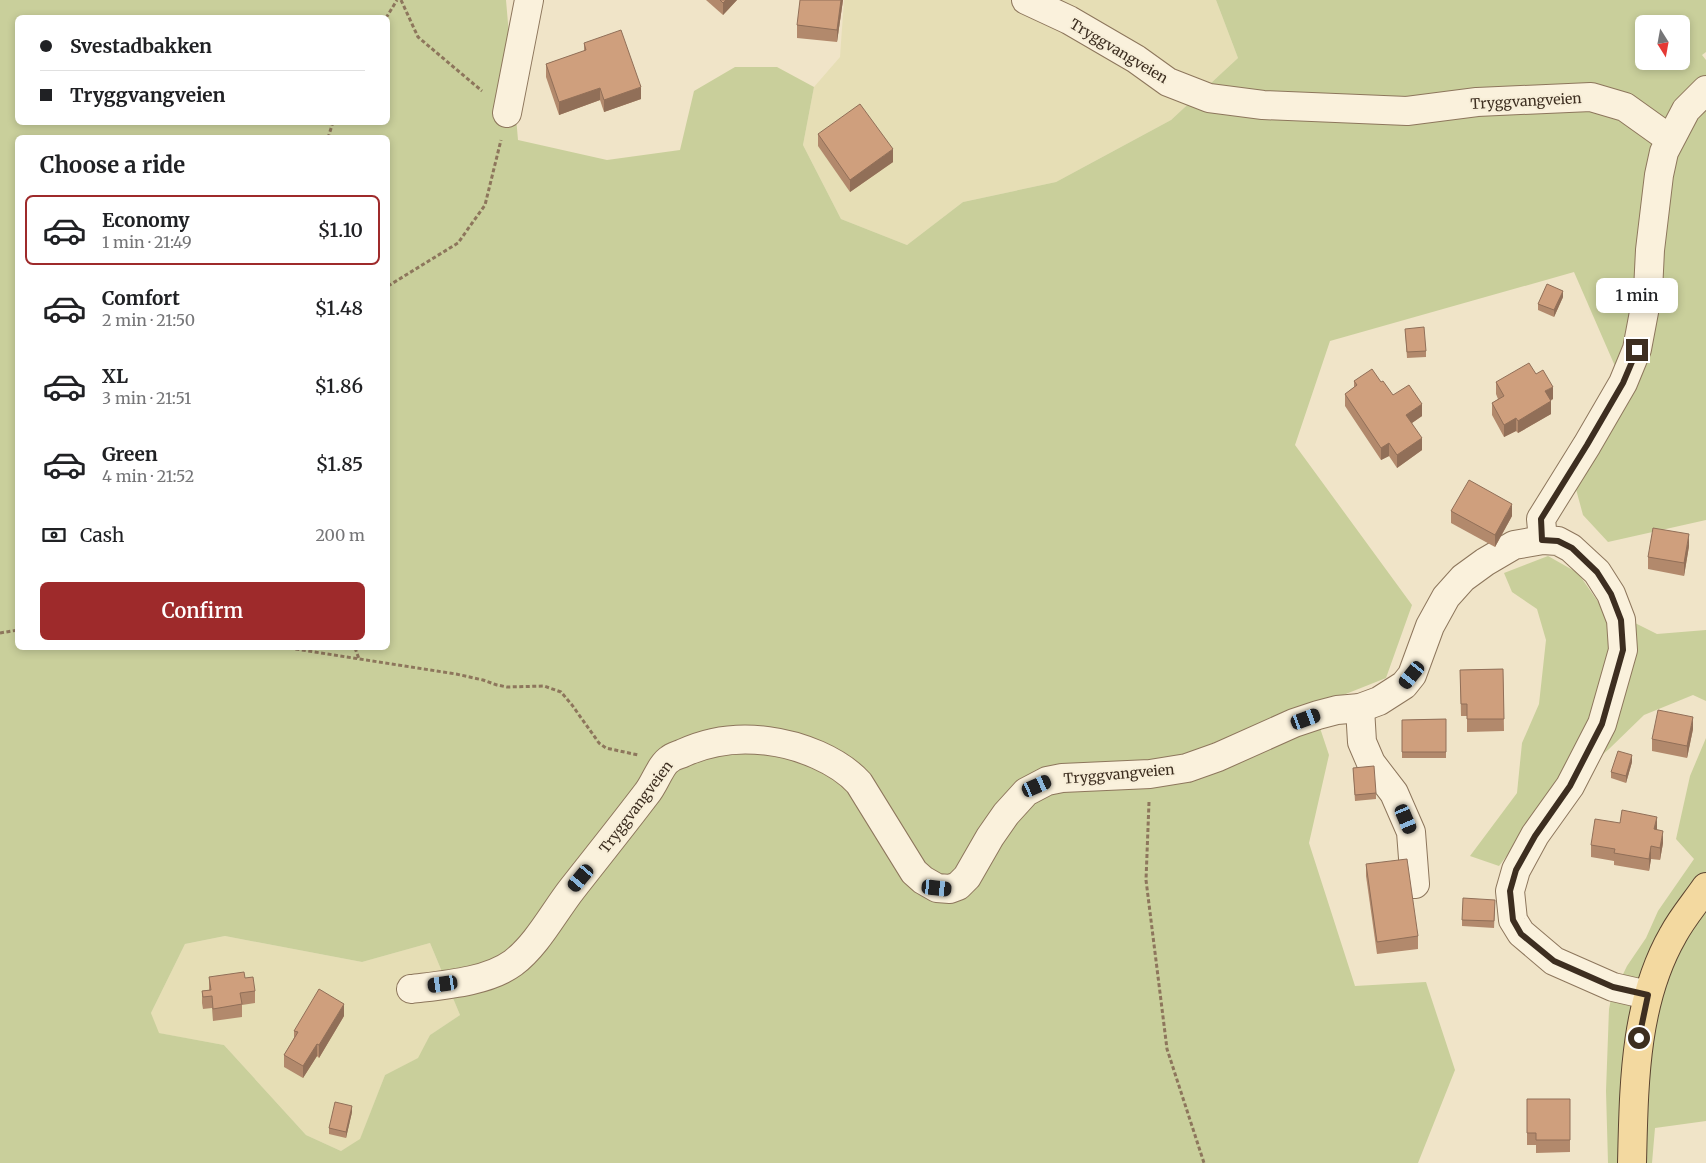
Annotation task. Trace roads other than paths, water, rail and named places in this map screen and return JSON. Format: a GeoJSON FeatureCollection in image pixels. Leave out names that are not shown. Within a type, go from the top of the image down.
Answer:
{"type":"FeatureCollection","features":[{"type":"Feature","properties":{"kind":"main road"},"geometry":{"type":"LineString","coordinates":[[1632,1163],[1634,1091],[1639,1038],[1648,995],[1672,935],[1706,888]]}},
{"type":"Feature","properties":{"kind":"street"},"geometry":{"type":"LineString","coordinates":[[508,113],[529,0]]}},
{"type":"Feature","properties":{"kind":"street","name":"Tryggvangveien"},"geometry":{"type":"LineString","coordinates":[[1026,0],[1069,20],[1136,59],[1168,82],[1209,98],[1263,105],[1407,111],[1477,102],[1591,97],[1625,108],[1660,132],[1671,137]]}},
{"type":"Feature","properties":{"kind":"street"},"geometry":{"type":"LineString","coordinates":[[1542,540],[1541,519],[1623,383],[1637,350],[1648,291],[1650,250],[1659,174],[1664,152],[1686,110],[1706,90]]}},
{"type":"Feature","properties":{"kind":"street","name":"Tryggvangveien"},"geometry":{"type":"LineString","coordinates":[[411,989],[459,982],[496,973],[512,964],[525,953],[649,790],[668,759],[701,745],[726,740],[752,739],[781,742],[834,763],[860,783],[914,872],[937,888],[950,889],[958,886],[967,877],[1006,814],[1026,792],[1047,781],[1062,778],[1150,774],[1187,768],[1218,757],[1294,723],[1337,710],[1360,708],[1379,701],[1404,685],[1412,675],[1430,626],[1446,597],[1462,578],[1484,562],[1514,546],[1542,540],[1558,541],[1572,548],[1597,572],[1611,594],[1621,620],[1623,650],[1602,724],[1570,786],[1535,836],[1516,870],[1510,891],[1513,920],[1521,934],[1554,961],[1613,987],[1648,995]]}},
{"type":"Feature","properties":{"kind":"street"},"geometry":{"type":"LineString","coordinates":[[1360,708],[1362,742],[1371,763],[1394,793],[1411,832],[1415,884]]}}]}
